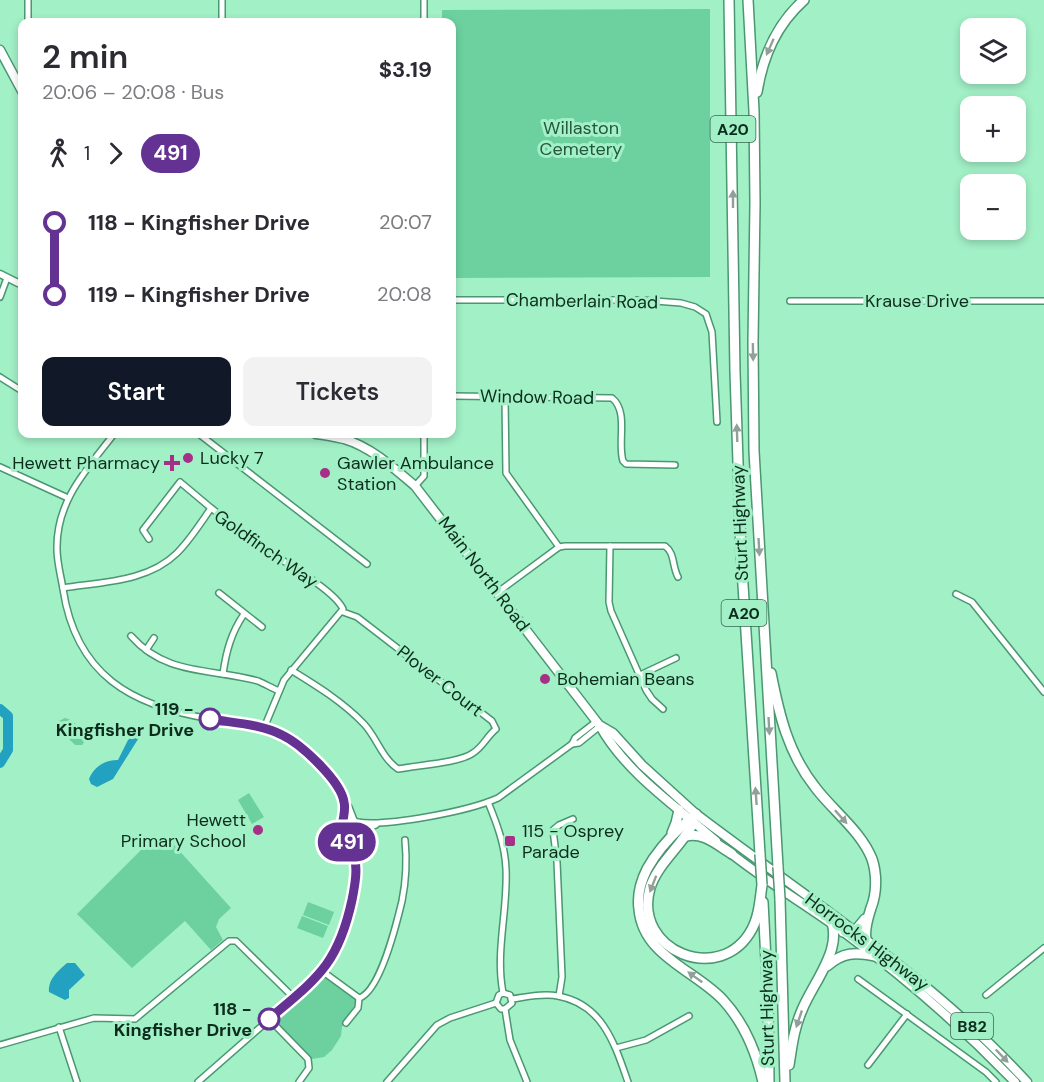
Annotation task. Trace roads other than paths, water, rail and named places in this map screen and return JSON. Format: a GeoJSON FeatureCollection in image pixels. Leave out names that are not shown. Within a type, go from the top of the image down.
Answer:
{"type":"FeatureCollection","features":[{"type":"Feature","properties":{"kind":"highway","name":"Sturt Highway"},"geometry":{"type":"LineString","coordinates":[[729,0],[740,542],[766,936],[769,1082]]}},
{"type":"Feature","properties":{"kind":"highway","name":"Sturt Highway"},"geometry":{"type":"LineString","coordinates":[[748,0],[754,111],[754,451],[780,899],[786,1082]]}},
{"type":"Feature","properties":{"kind":"highway"},"geometry":{"type":"LineString","coordinates":[[754,111],[759,78],[768,48],[783,22],[804,0]]}},
{"type":"Feature","properties":{"kind":"highway"},"geometry":{"type":"LineString","coordinates":[[764,626],[777,706],[790,746],[815,787],[856,835],[871,858],[876,885],[866,928],[866,939]]}},
{"type":"Feature","properties":{"kind":"highway"},"geometry":{"type":"LineString","coordinates":[[666,843],[674,828],[679,810]]}},
{"type":"Feature","properties":{"kind":"highway"},"geometry":{"type":"LineString","coordinates":[[694,817],[686,836],[654,877],[648,898],[650,917],[654,929],[662,940],[672,949],[689,957],[704,959],[718,957],[737,947],[748,936],[756,921],[762,885]]}},
{"type":"Feature","properties":{"kind":"highway"},"geometry":{"type":"LineString","coordinates":[[694,817],[684,824],[651,861],[641,883],[638,905],[642,925],[656,948],[710,988],[737,1017],[755,1052],[763,1082]]}},
{"type":"Feature","properties":{"kind":"highway"},"geometry":{"type":"LineString","coordinates":[[686,836],[695,835],[706,838],[732,854]]}},
{"type":"Feature","properties":{"kind":"highway"},"geometry":{"type":"LineString","coordinates":[[786,1082],[798,1021],[832,948],[833,926],[827,911]]}},
{"type":"Feature","properties":{"kind":"highway"},"geometry":{"type":"LineString","coordinates":[[843,932],[855,931],[869,914]]}},
{"type":"Feature","properties":{"kind":"highway"},"geometry":{"type":"LineString","coordinates":[[825,967],[846,954],[857,952],[875,956]]}},
{"type":"Feature","properties":{"kind":"main road"},"geometry":{"type":"LineString","coordinates":[[0,50],[18,76]]}},
{"type":"Feature","properties":{"kind":"main road","name":"Main North Road"},"geometry":{"type":"LineString","coordinates":[[336,438],[357,445],[385,462],[415,486],[598,723],[607,738],[641,777],[679,810],[694,817]]}},
{"type":"Feature","properties":{"kind":"main road","name":"Main North Road"},"geometry":{"type":"LineString","coordinates":[[598,723],[612,733],[694,817]]}},
{"type":"Feature","properties":{"kind":"main road","name":"Horrocks Highway"},"geometry":{"type":"LineString","coordinates":[[694,817],[732,854],[875,956],[982,1048],[1015,1082]]}},
{"type":"Feature","properties":{"kind":"main road","name":"Horrocks Highway"},"geometry":{"type":"LineString","coordinates":[[694,817],[866,939],[950,1006],[1027,1082]]}},
{"type":"Feature","properties":{"kind":"street"},"geometry":{"type":"LineString","coordinates":[[28,0],[28,18]]}},
{"type":"Feature","properties":{"kind":"street"},"geometry":{"type":"LineString","coordinates":[[222,0],[222,18]]}},
{"type":"Feature","properties":{"kind":"street"},"geometry":{"type":"LineString","coordinates":[[424,0],[424,18]]}},
{"type":"Feature","properties":{"kind":"street"},"geometry":{"type":"LineString","coordinates":[[0,274],[18,283]]}},
{"type":"Feature","properties":{"kind":"street"},"geometry":{"type":"LineString","coordinates":[[0,297],[7,278]]}},
{"type":"Feature","properties":{"kind":"street","name":"Chamberlain Road"},"geometry":{"type":"LineString","coordinates":[[456,300],[642,300],[681,303],[695,307],[709,318],[712,332],[717,422]]}},
{"type":"Feature","properties":{"kind":"street","name":"Krause Drive"},"geometry":{"type":"LineString","coordinates":[[790,301],[1044,301]]}},
{"type":"Feature","properties":{"kind":"street"},"geometry":{"type":"LineString","coordinates":[[0,377],[18,388]]}},
{"type":"Feature","properties":{"kind":"street","name":"Window Road"},"geometry":{"type":"LineString","coordinates":[[456,396],[612,398],[618,404],[620,413],[623,461],[632,464],[675,465]]}},
{"type":"Feature","properties":{"kind":"street"},"geometry":{"type":"LineString","coordinates":[[505,397],[506,473],[559,547]]}},
{"type":"Feature","properties":{"kind":"street"},"geometry":{"type":"LineString","coordinates":[[111,438],[73,487],[60,517],[57,532],[57,556],[67,613],[80,644],[94,664],[120,688],[142,701],[173,712],[264,728],[281,734],[315,759],[329,776],[360,828],[353,851]]}},
{"type":"Feature","properties":{"kind":"street"},"geometry":{"type":"LineString","coordinates":[[204,438],[367,564]]}},
{"type":"Feature","properties":{"kind":"street"},"geometry":{"type":"LineString","coordinates":[[415,486],[424,476],[424,438]]}},
{"type":"Feature","properties":{"kind":"street"},"geometry":{"type":"LineString","coordinates":[[0,467],[68,498]]}},
{"type":"Feature","properties":{"kind":"street"},"geometry":{"type":"LineString","coordinates":[[143,530],[180,483],[211,508]]}},
{"type":"Feature","properties":{"kind":"street","name":"Goldfinch Way"},"geometry":{"type":"LineString","coordinates":[[63,588],[124,579],[156,568],[178,552],[211,508],[259,545],[305,575],[338,602],[343,612]]}},
{"type":"Feature","properties":{"kind":"street"},"geometry":{"type":"LineString","coordinates":[[135,528],[143,530],[149,539]]}},
{"type":"Feature","properties":{"kind":"street"},"geometry":{"type":"LineString","coordinates":[[610,546],[609,602],[611,611],[652,699],[663,709]]}},
{"type":"Feature","properties":{"kind":"street"},"geometry":{"type":"LineString","coordinates":[[498,592],[559,547],[665,546],[671,551],[678,577]]}},
{"type":"Feature","properties":{"kind":"street"},"geometry":{"type":"LineString","coordinates":[[219,593],[262,627]]}},
{"type":"Feature","properties":{"kind":"street"},"geometry":{"type":"LineString","coordinates":[[956,594],[972,602],[1044,692]]}},
{"type":"Feature","properties":{"kind":"street"},"geometry":{"type":"LineString","coordinates":[[264,728],[279,691],[291,670],[343,612]]}},
{"type":"Feature","properties":{"kind":"street","name":"Plover Court"},"geometry":{"type":"LineString","coordinates":[[291,670],[330,694],[365,725],[391,765],[398,769],[470,756],[481,747],[488,735],[496,729],[495,725],[357,617],[343,612]]}},
{"type":"Feature","properties":{"kind":"street"},"geometry":{"type":"LineString","coordinates":[[222,674],[231,637],[244,614]]}},
{"type":"Feature","properties":{"kind":"street"},"geometry":{"type":"LineString","coordinates":[[131,636],[154,656],[177,666],[259,682],[279,691]]}},
{"type":"Feature","properties":{"kind":"street"},"geometry":{"type":"LineString","coordinates":[[146,650],[154,638]]}},
{"type":"Feature","properties":{"kind":"street"},"geometry":{"type":"LineString","coordinates":[[640,675],[676,658]]}},
{"type":"Feature","properties":{"kind":"street"},"geometry":{"type":"LineString","coordinates":[[344,822],[381,823],[444,813],[488,802],[498,798],[572,744],[579,743],[598,723]]}},
{"type":"Feature","properties":{"kind":"street"},"geometry":{"type":"LineString","coordinates":[[198,1082],[322,971],[338,946],[348,919],[355,887],[356,868],[353,851],[341,829],[344,822],[344,801]]}},
{"type":"Feature","properties":{"kind":"street"},"geometry":{"type":"LineString","coordinates":[[488,802],[500,830],[505,857],[506,885],[499,962],[502,993]]}},
{"type":"Feature","properties":{"kind":"street"},"geometry":{"type":"LineString","coordinates":[[558,996],[562,978],[557,862],[553,830],[573,819]]}},
{"type":"Feature","properties":{"kind":"street"},"geometry":{"type":"LineString","coordinates":[[344,835],[351,838],[381,823]]}},
{"type":"Feature","properties":{"kind":"street"},"geometry":{"type":"LineString","coordinates":[[359,998],[366,995],[377,981],[390,942],[402,900],[407,857],[405,840]]}},
{"type":"Feature","properties":{"kind":"street"},"geometry":{"type":"LineString","coordinates":[[0,1045],[98,1017],[135,1019],[229,941],[236,941],[294,998]]}},
{"type":"Feature","properties":{"kind":"street"},"geometry":{"type":"LineString","coordinates":[[986,995],[1044,948]]}},
{"type":"Feature","properties":{"kind":"street"},"geometry":{"type":"LineString","coordinates":[[322,971],[359,998]]}},
{"type":"Feature","properties":{"kind":"street"},"geometry":{"type":"LineString","coordinates":[[858,979],[986,1072],[996,1082]]}},
{"type":"Feature","properties":{"kind":"street"},"geometry":{"type":"LineString","coordinates":[[502,993],[506,993],[512,999]]}},
{"type":"Feature","properties":{"kind":"street"},"geometry":{"type":"LineString","coordinates":[[502,993],[496,998],[496,1003],[501,1009],[505,1009]]}},
{"type":"Feature","properties":{"kind":"street"},"geometry":{"type":"LineString","coordinates":[[512,999],[541,995],[558,996],[575,1001],[597,1016],[611,1036],[628,1082]]}},
{"type":"Feature","properties":{"kind":"street"},"geometry":{"type":"LineString","coordinates":[[346,1023],[358,1008],[359,998]]}},
{"type":"Feature","properties":{"kind":"street"},"geometry":{"type":"LineString","coordinates":[[505,1009],[509,1007],[512,999]]}},
{"type":"Feature","properties":{"kind":"street"},"geometry":{"type":"LineString","coordinates":[[387,1082],[436,1024],[450,1017],[496,1003]]}},
{"type":"Feature","properties":{"kind":"street"},"geometry":{"type":"LineString","coordinates":[[505,1009],[510,1040],[527,1082]]}},
{"type":"Feature","properties":{"kind":"street"},"geometry":{"type":"LineString","coordinates":[[868,1065],[907,1014]]}},
{"type":"Feature","properties":{"kind":"street"},"geometry":{"type":"LineString","coordinates":[[616,1048],[645,1040],[689,1016]]}},
{"type":"Feature","properties":{"kind":"street"},"geometry":{"type":"LineString","coordinates":[[269,1019],[308,1059],[309,1068],[299,1082]]}},
{"type":"Feature","properties":{"kind":"street"},"geometry":{"type":"LineString","coordinates":[[59,1027],[77,1082]]}},
{"type":"Feature","properties":{"kind":"water"},"geometry":{"type":"Polygon","coordinates":[[[136,733],[140,736],[113,779],[97,787],[91,784],[89,779],[94,771],[104,763],[118,760],[128,740],[136,733]]]}},
{"type":"Feature","properties":{"kind":"water"},"geometry":{"type":"Polygon","coordinates":[[[67,963],[75,963],[85,975],[69,990],[69,998],[65,1000],[49,992],[49,987],[54,976],[67,963]]]}},
{"type":"Feature","properties":{"kind":"waterway"},"geometry":{"type":"LineString","coordinates":[[0,709],[8,716],[8,750],[0,763]]}},
{"type":"Feature","properties":{"kind":"place","name":"Lucky 7"},"geometry":{"type":"Point","coordinates":[188,458]}},
{"type":"Feature","properties":{"kind":"place","name":"Hewett Pharmacy"},"geometry":{"type":"Point","coordinates":[172,463]}},
{"type":"Feature","properties":{"kind":"place","name":"Gawler Ambulance Station"},"geometry":{"type":"Point","coordinates":[325,473]}},
{"type":"Feature","properties":{"kind":"place","name":"Bohemian Beans"},"geometry":{"type":"Point","coordinates":[545,679]}},
{"type":"Feature","properties":{"kind":"place","name":"119 - Kingfisher Drive"},"geometry":{"type":"Point","coordinates":[210,719]}},
{"type":"Feature","properties":{"kind":"place","name":"Hewett Primary School"},"geometry":{"type":"Point","coordinates":[258,830]}},
{"type":"Feature","properties":{"kind":"place","name":"115 - Osprey Parade"},"geometry":{"type":"Point","coordinates":[510,841]}},
{"type":"Feature","properties":{"kind":"place","name":"118 - Kingfisher Drive"},"geometry":{"type":"Point","coordinates":[269,1019]}},
{"type":"Feature","properties":{"kind":"park label","name":"Willaston Cemetery"},"geometry":{"type":"Point","coordinates":[581,138]}}]}
